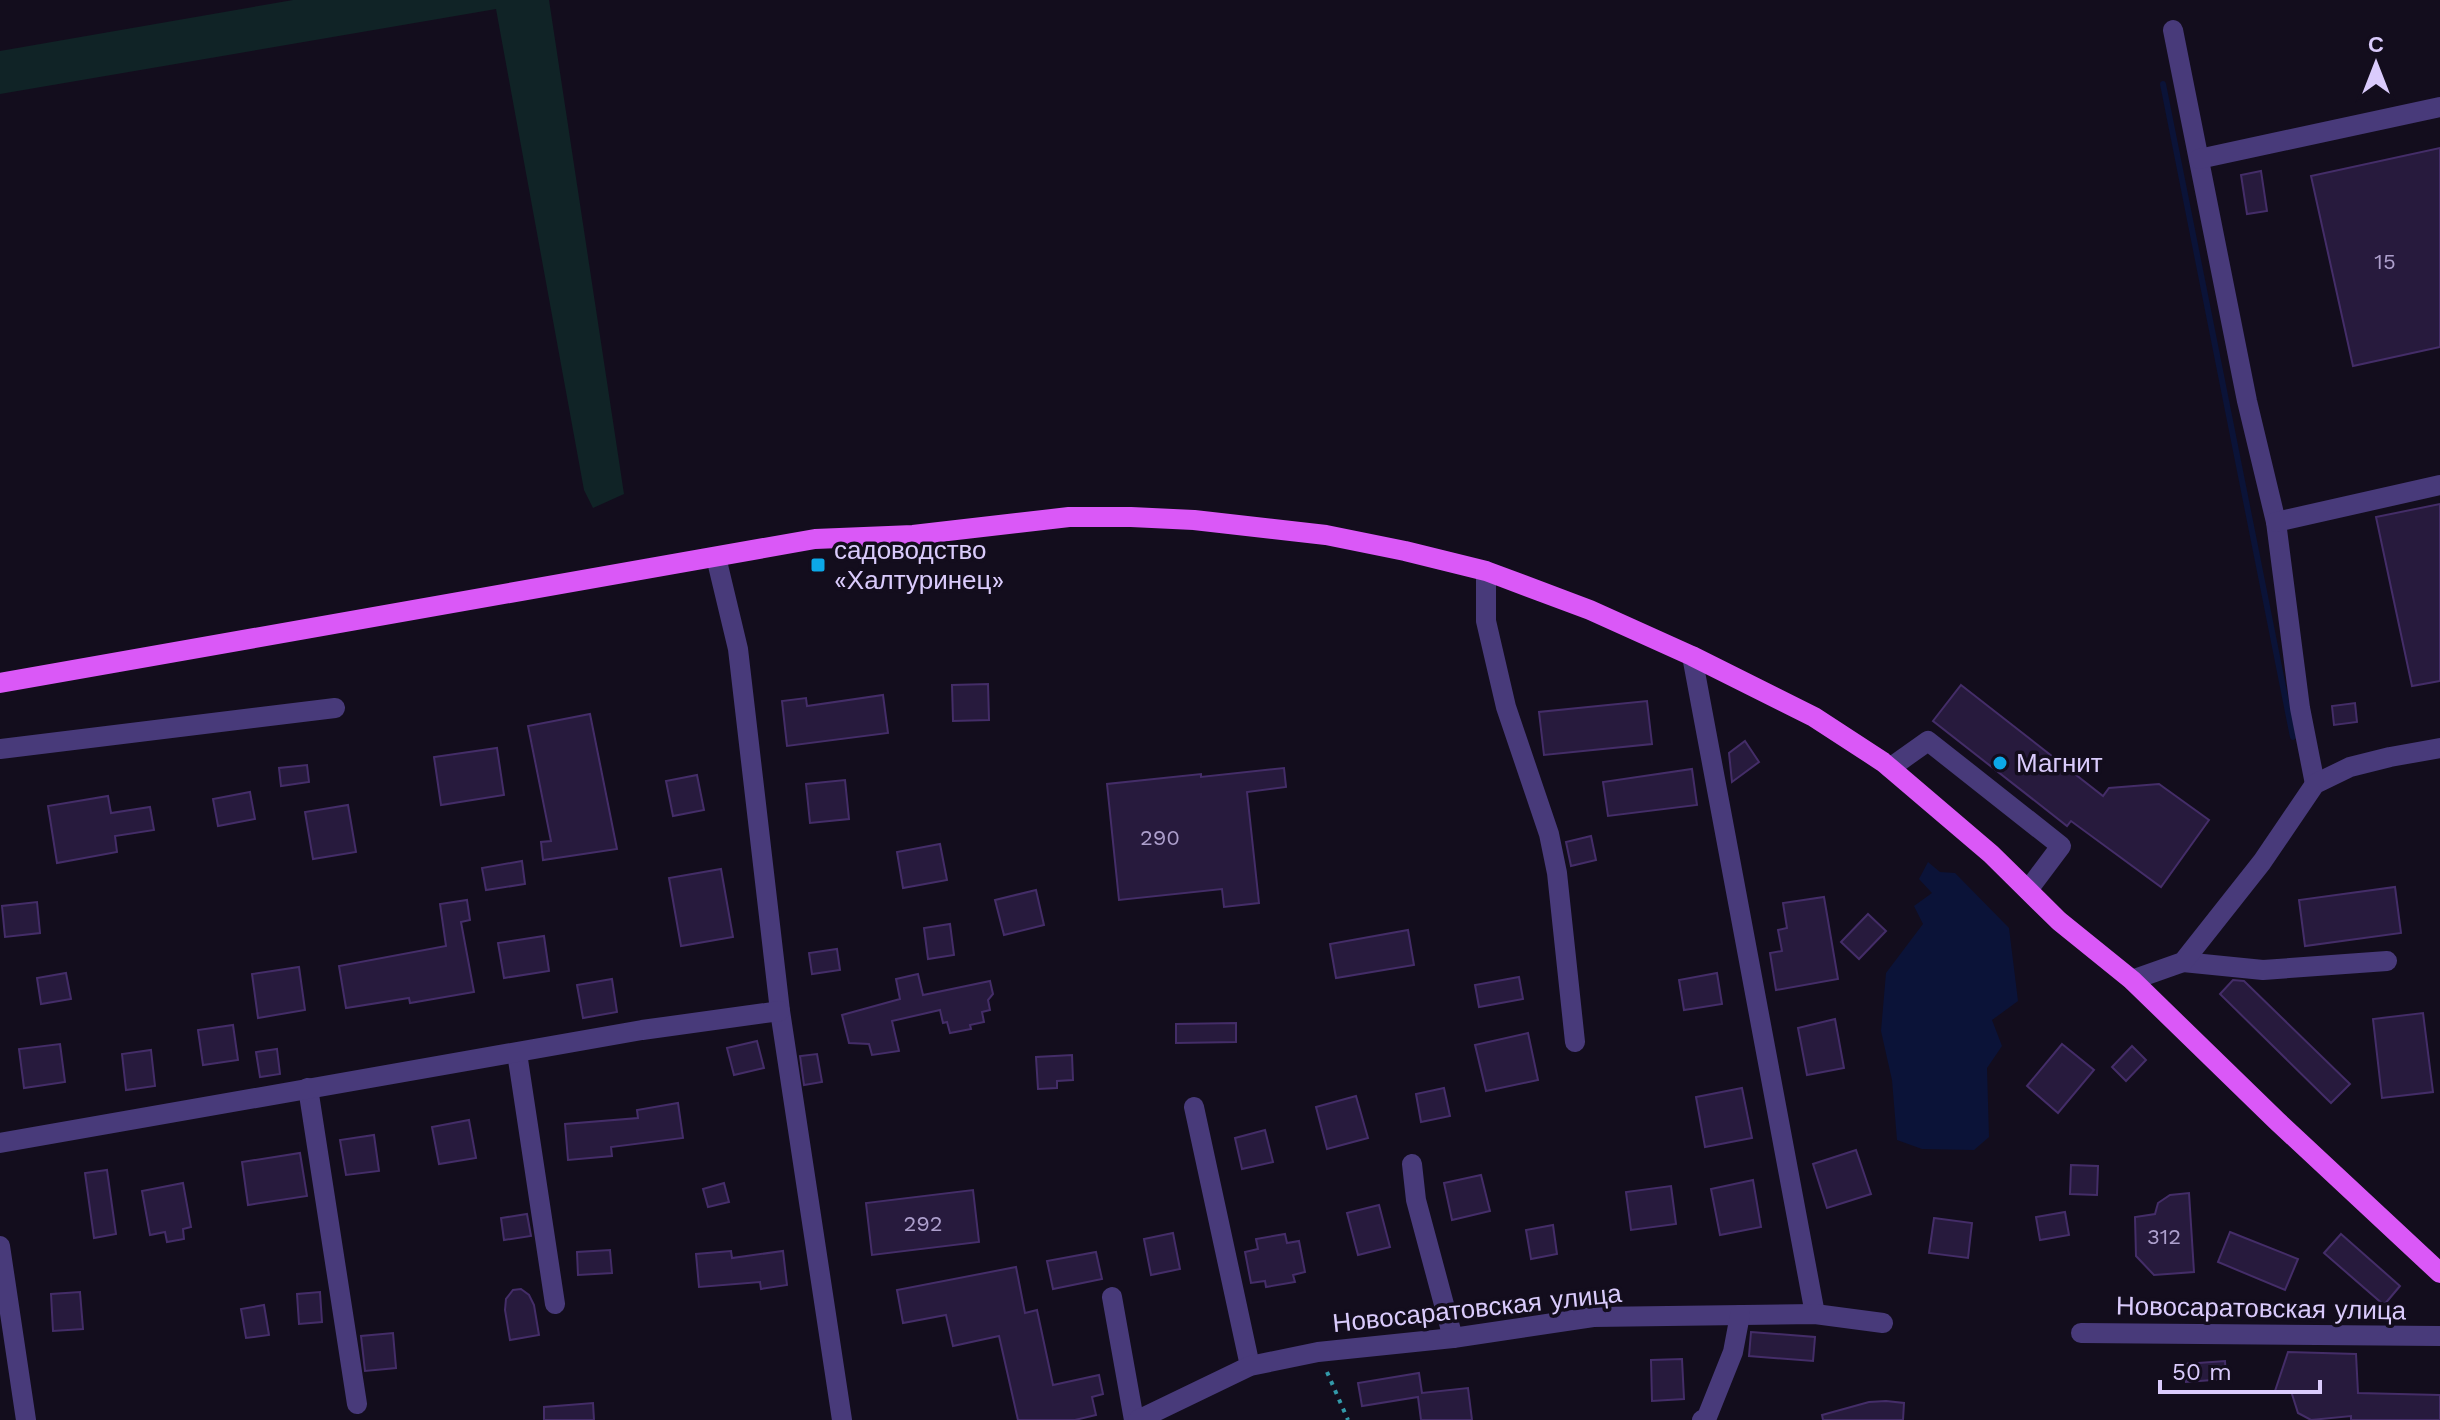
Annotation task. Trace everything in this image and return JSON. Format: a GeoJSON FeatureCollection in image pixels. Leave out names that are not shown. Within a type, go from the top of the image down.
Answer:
{"type":"FeatureCollection","features":[{"type":"Feature","properties":{"kind":"main road"},"geometry":{"type":"LineString","coordinates":[[0,683],[815,539],[913,535],[1069,517],[1131,517],[1207,521],[1326,535],[1405,551],[1486,571],[1590,610],[1692,656],[1814,717],[1890,768],[1974,839],[2059,921],[2132,980],[2440,1273]]}},
{"type":"Feature","properties":{"kind":"street"},"geometry":{"type":"LineString","coordinates":[[2173,30],[2247,401],[2276,522],[2300,708],[2315,784]]}},
{"type":"Feature","properties":{"kind":"street"},"geometry":{"type":"LineString","coordinates":[[2199,159],[2440,107]]}},
{"type":"Feature","properties":{"kind":"street"},"geometry":{"type":"LineString","coordinates":[[2276,522],[2440,485]]}},
{"type":"Feature","properties":{"kind":"street"},"geometry":{"type":"LineString","coordinates":[[716,557],[738,649],[780,1011],[842,1420]]}},
{"type":"Feature","properties":{"kind":"street"},"geometry":{"type":"LineString","coordinates":[[1486,571],[1486,621],[1506,707],[1549,834],[1557,873],[1575,1042]]}},
{"type":"Feature","properties":{"kind":"street"},"geometry":{"type":"LineString","coordinates":[[1692,656],[1815,1314]]}},
{"type":"Feature","properties":{"kind":"street"},"geometry":{"type":"LineString","coordinates":[[0,749],[335,708]]}},
{"type":"Feature","properties":{"kind":"street"},"geometry":{"type":"LineString","coordinates":[[1890,768],[1928,741],[2061,846],[2028,890]]}},
{"type":"Feature","properties":{"kind":"street"},"geometry":{"type":"LineString","coordinates":[[2183,962],[2262,862],[2315,784],[2350,767],[2440,748]]}},
{"type":"Feature","properties":{"kind":"street"},"geometry":{"type":"LineString","coordinates":[[2132,980],[2183,962],[2263,970],[2387,961]]}},
{"type":"Feature","properties":{"kind":"street"},"geometry":{"type":"LineString","coordinates":[[0,1143],[642,1030],[780,1011]]}},
{"type":"Feature","properties":{"kind":"street"},"geometry":{"type":"LineString","coordinates":[[517,1053],[555,1304]]}},
{"type":"Feature","properties":{"kind":"street"},"geometry":{"type":"LineString","coordinates":[[308,1088],[357,1404]]}},
{"type":"Feature","properties":{"kind":"street"},"geometry":{"type":"LineString","coordinates":[[1194,1107],[1250,1366]]}},
{"type":"Feature","properties":{"kind":"street"},"geometry":{"type":"LineString","coordinates":[[1412,1164],[1416,1200],[1453,1338]]}},
{"type":"Feature","properties":{"kind":"street"},"geometry":{"type":"LineString","coordinates":[[0,1246],[26,1420]]}},
{"type":"Feature","properties":{"kind":"street"},"geometry":{"type":"LineString","coordinates":[[1112,1297],[1136,1420]]}},
{"type":"Feature","properties":{"kind":"street","name":"Новосаратовская улица"},"geometry":{"type":"LineString","coordinates":[[1136,1420],[1250,1366],[1318,1352],[1453,1338],[1593,1317],[1815,1314],[1883,1323]]}},
{"type":"Feature","properties":{"kind":"street"},"geometry":{"type":"LineString","coordinates":[[1702,1420],[1707,1417],[1733,1352],[1740,1315]]}},
{"type":"Feature","properties":{"kind":"street","name":"Новосаратовская улица"},"geometry":{"type":"LineString","coordinates":[[2081,1333],[2440,1336]]}},
{"type":"Feature","properties":{"kind":"path"},"geometry":{"type":"LineString","coordinates":[[1318,1352],[1348,1420]]}},
{"type":"Feature","properties":{"kind":"green space"},"geometry":{"type":"Polygon","coordinates":[[[293,0],[549,0],[624,494],[593,508],[584,490],[496,9],[0,94],[0,51],[293,0]]]}},
{"type":"Feature","properties":{"kind":"water"},"geometry":{"type":"Polygon","coordinates":[[[1928,862],[1940,872],[1955,873],[2009,928],[2018,1001],[1992,1020],[2002,1046],[1987,1068],[1989,1137],[1974,1150],[1922,1149],[1897,1140],[1892,1080],[1881,1031],[1886,973],[1923,924],[1914,906],[1932,893],[1919,879],[1928,862]]]}},
{"type":"Feature","properties":{"kind":"building"},"geometry":{"type":"Polygon","coordinates":[[[2440,148],[2440,347],[2353,366],[2311,176],[2440,148]]]}},
{"type":"Feature","properties":{"kind":"building"},"geometry":{"type":"Polygon","coordinates":[[[2261,171],[2267,211],[2247,214],[2241,175],[2261,171]]]}},
{"type":"Feature","properties":{"kind":"building"},"geometry":{"type":"Polygon","coordinates":[[[2440,504],[2440,681],[2412,686],[2376,517],[2440,504]]]}},
{"type":"Feature","properties":{"kind":"building"},"geometry":{"type":"Polygon","coordinates":[[[988,684],[989,720],[953,721],[952,685],[988,684]]]}},
{"type":"Feature","properties":{"kind":"building"},"geometry":{"type":"Polygon","coordinates":[[[1961,685],[2103,796],[2109,788],[2159,784],[2209,820],[2161,887],[2071,821],[2067,826],[1933,721],[1961,685]]]}},
{"type":"Feature","properties":{"kind":"building"},"geometry":{"type":"Polygon","coordinates":[[[883,695],[888,733],[787,746],[782,701],[806,698],[807,706],[883,695]]]}},
{"type":"Feature","properties":{"kind":"building"},"geometry":{"type":"Polygon","coordinates":[[[1647,701],[1652,744],[1544,755],[1539,712],[1647,701]]]}},
{"type":"Feature","properties":{"kind":"building"},"geometry":{"type":"Polygon","coordinates":[[[2355,703],[2357,722],[2334,725],[2332,706],[2355,703]]]}},
{"type":"Feature","properties":{"kind":"building"},"geometry":{"type":"Polygon","coordinates":[[[590,714],[617,849],[543,860],[541,842],[551,841],[528,726],[590,714]]]}},
{"type":"Feature","properties":{"kind":"building"},"geometry":{"type":"Polygon","coordinates":[[[1745,741],[1759,762],[1732,782],[1729,753],[1745,741]]]}},
{"type":"Feature","properties":{"kind":"building"},"geometry":{"type":"Polygon","coordinates":[[[497,748],[504,795],[441,805],[434,757],[497,748]]]}},
{"type":"Feature","properties":{"kind":"building"},"geometry":{"type":"Polygon","coordinates":[[[307,765],[309,782],[281,786],[279,768],[307,765]]]}},
{"type":"Feature","properties":{"kind":"building"},"geometry":{"type":"Polygon","coordinates":[[[1284,768],[1286,787],[1247,792],[1259,903],[1224,907],[1222,889],[1119,900],[1107,784],[1284,768]]]}},
{"type":"Feature","properties":{"kind":"building"},"geometry":{"type":"Polygon","coordinates":[[[1692,769],[1697,805],[1608,816],[1603,782],[1692,769]]]}},
{"type":"Feature","properties":{"kind":"building"},"geometry":{"type":"Polygon","coordinates":[[[697,775],[704,810],[673,816],[666,781],[697,775]]]}},
{"type":"Feature","properties":{"kind":"building"},"geometry":{"type":"Polygon","coordinates":[[[845,780],[849,819],[810,823],[806,784],[845,780]]]}},
{"type":"Feature","properties":{"kind":"building"},"geometry":{"type":"Polygon","coordinates":[[[250,792],[255,819],[218,826],[213,799],[250,792]]]}},
{"type":"Feature","properties":{"kind":"building"},"geometry":{"type":"Polygon","coordinates":[[[108,796],[111,813],[150,807],[154,830],[115,836],[117,852],[57,863],[48,806],[108,796]]]}},
{"type":"Feature","properties":{"kind":"building"},"geometry":{"type":"Polygon","coordinates":[[[348,805],[356,852],[313,859],[305,812],[348,805]]]}},
{"type":"Feature","properties":{"kind":"building"},"geometry":{"type":"Polygon","coordinates":[[[1591,836],[1596,860],[1571,866],[1566,842],[1591,836]]]}},
{"type":"Feature","properties":{"kind":"building"},"geometry":{"type":"Polygon","coordinates":[[[940,844],[947,880],[903,888],[897,852],[940,844]]]}},
{"type":"Feature","properties":{"kind":"building"},"geometry":{"type":"Polygon","coordinates":[[[522,861],[525,884],[486,890],[482,868],[522,861]]]}},
{"type":"Feature","properties":{"kind":"building"},"geometry":{"type":"Polygon","coordinates":[[[721,869],[733,937],[681,946],[669,878],[721,869]]]}},
{"type":"Feature","properties":{"kind":"building"},"geometry":{"type":"Polygon","coordinates":[[[2395,887],[2401,933],[2305,946],[2299,900],[2395,887]]]}},
{"type":"Feature","properties":{"kind":"building"},"geometry":{"type":"Polygon","coordinates":[[[1036,890],[1044,925],[1004,935],[995,900],[1036,890]]]}},
{"type":"Feature","properties":{"kind":"building"},"geometry":{"type":"Polygon","coordinates":[[[1824,897],[1838,979],[1776,990],[1770,953],[1782,951],[1778,930],[1787,928],[1783,903],[1824,897]]]}},
{"type":"Feature","properties":{"kind":"building"},"geometry":{"type":"Polygon","coordinates":[[[467,900],[470,920],[461,922],[474,992],[410,1003],[409,998],[346,1008],[339,966],[446,946],[440,904],[467,900]]]}},
{"type":"Feature","properties":{"kind":"building"},"geometry":{"type":"Polygon","coordinates":[[[37,902],[40,933],[5,937],[2,906],[37,902]]]}},
{"type":"Feature","properties":{"kind":"building"},"geometry":{"type":"Polygon","coordinates":[[[1868,914],[1886,931],[1859,959],[1841,942],[1868,914]]]}},
{"type":"Feature","properties":{"kind":"building"},"geometry":{"type":"Polygon","coordinates":[[[950,924],[954,955],[928,959],[924,928],[950,924]]]}},
{"type":"Feature","properties":{"kind":"building"},"geometry":{"type":"Polygon","coordinates":[[[1408,930],[1414,965],[1336,978],[1330,944],[1408,930]]]}},
{"type":"Feature","properties":{"kind":"building"},"geometry":{"type":"Polygon","coordinates":[[[544,936],[549,971],[504,978],[498,943],[544,936]]]}},
{"type":"Feature","properties":{"kind":"building"},"geometry":{"type":"Polygon","coordinates":[[[837,949],[840,970],[812,974],[809,953],[837,949]]]}},
{"type":"Feature","properties":{"kind":"building"},"geometry":{"type":"Polygon","coordinates":[[[299,967],[305,1010],[258,1018],[252,974],[299,967]]]}},
{"type":"Feature","properties":{"kind":"building"},"geometry":{"type":"Polygon","coordinates":[[[66,973],[71,999],[41,1004],[37,978],[66,973]]]}},
{"type":"Feature","properties":{"kind":"building"},"geometry":{"type":"Polygon","coordinates":[[[1717,973],[1722,1004],[1684,1010],[1679,980],[1717,973]]]}},
{"type":"Feature","properties":{"kind":"building"},"geometry":{"type":"Polygon","coordinates":[[[918,974],[923,995],[990,981],[993,994],[988,1000],[990,1010],[982,1012],[984,1022],[970,1025],[971,1029],[950,1033],[947,1022],[943,1023],[940,1010],[892,1021],[899,1051],[872,1055],[869,1044],[849,1043],[842,1015],[900,999],[896,979],[918,974]]]}},
{"type":"Feature","properties":{"kind":"building"},"geometry":{"type":"Polygon","coordinates":[[[1519,977],[1523,999],[1479,1007],[1475,985],[1519,977]]]}},
{"type":"Feature","properties":{"kind":"building"},"geometry":{"type":"Polygon","coordinates":[[[612,979],[617,1012],[583,1018],[577,985],[612,979]]]}},
{"type":"Feature","properties":{"kind":"building"},"geometry":{"type":"Polygon","coordinates":[[[2233,980],[2244,981],[2350,1084],[2331,1103],[2220,994],[2233,980]]]}},
{"type":"Feature","properties":{"kind":"building"},"geometry":{"type":"Polygon","coordinates":[[[2423,1013],[2433,1092],[2382,1098],[2373,1019],[2423,1013]]]}},
{"type":"Feature","properties":{"kind":"building"},"geometry":{"type":"Polygon","coordinates":[[[1835,1019],[1844,1068],[1807,1075],[1798,1028],[1835,1019]]]}},
{"type":"Feature","properties":{"kind":"building"},"geometry":{"type":"Polygon","coordinates":[[[1236,1023],[1236,1042],[1176,1043],[1176,1024],[1236,1023]]]}},
{"type":"Feature","properties":{"kind":"building"},"geometry":{"type":"Polygon","coordinates":[[[233,1025],[238,1060],[203,1065],[198,1030],[233,1025]]]}},
{"type":"Feature","properties":{"kind":"building"},"geometry":{"type":"Polygon","coordinates":[[[1528,1033],[1538,1080],[1486,1091],[1475,1045],[1528,1033]]]}},
{"type":"Feature","properties":{"kind":"building"},"geometry":{"type":"Polygon","coordinates":[[[757,1041],[764,1068],[734,1075],[727,1048],[757,1041]]]}},
{"type":"Feature","properties":{"kind":"building"},"geometry":{"type":"Polygon","coordinates":[[[60,1044],[65,1082],[24,1088],[19,1049],[60,1044]]]}},
{"type":"Feature","properties":{"kind":"building"},"geometry":{"type":"Polygon","coordinates":[[[2062,1044],[2094,1070],[2058,1113],[2027,1086],[2062,1044]]]}},
{"type":"Feature","properties":{"kind":"building"},"geometry":{"type":"Polygon","coordinates":[[[2132,1046],[2146,1060],[2126,1081],[2112,1067],[2132,1046]]]}},
{"type":"Feature","properties":{"kind":"building"},"geometry":{"type":"Polygon","coordinates":[[[277,1049],[280,1074],[260,1077],[256,1052],[277,1049]]]}},
{"type":"Feature","properties":{"kind":"building"},"geometry":{"type":"Polygon","coordinates":[[[151,1050],[155,1086],[126,1090],[122,1054],[151,1050]]]}},
{"type":"Feature","properties":{"kind":"building"},"geometry":{"type":"Polygon","coordinates":[[[817,1054],[822,1082],[804,1085],[800,1056],[817,1054]]]}},
{"type":"Feature","properties":{"kind":"building"},"geometry":{"type":"Polygon","coordinates":[[[1072,1055],[1073,1080],[1057,1081],[1057,1088],[1038,1089],[1036,1057],[1072,1055]]]}},
{"type":"Feature","properties":{"kind":"building"},"geometry":{"type":"Polygon","coordinates":[[[1444,1088],[1450,1116],[1421,1122],[1416,1094],[1444,1088]]]}},
{"type":"Feature","properties":{"kind":"building"},"geometry":{"type":"Polygon","coordinates":[[[1742,1088],[1752,1138],[1705,1147],[1696,1097],[1742,1088]]]}},
{"type":"Feature","properties":{"kind":"building"},"geometry":{"type":"Polygon","coordinates":[[[1356,1096],[1368,1138],[1327,1149],[1316,1107],[1356,1096]]]}},
{"type":"Feature","properties":{"kind":"building"},"geometry":{"type":"Polygon","coordinates":[[[678,1103],[683,1138],[611,1147],[612,1156],[568,1160],[565,1124],[638,1118],[637,1110],[678,1103]]]}},
{"type":"Feature","properties":{"kind":"building"},"geometry":{"type":"Polygon","coordinates":[[[469,1120],[476,1158],[439,1164],[432,1127],[469,1120]]]}},
{"type":"Feature","properties":{"kind":"building"},"geometry":{"type":"Polygon","coordinates":[[[1265,1130],[1273,1162],[1242,1169],[1235,1138],[1265,1130]]]}},
{"type":"Feature","properties":{"kind":"building"},"geometry":{"type":"Polygon","coordinates":[[[374,1135],[379,1171],[346,1175],[340,1140],[374,1135]]]}},
{"type":"Feature","properties":{"kind":"building"},"geometry":{"type":"Polygon","coordinates":[[[1856,1150],[1871,1194],[1827,1208],[1813,1164],[1856,1150]]]}},
{"type":"Feature","properties":{"kind":"building"},"geometry":{"type":"Polygon","coordinates":[[[300,1153],[307,1196],[248,1205],[242,1162],[300,1153]]]}},
{"type":"Feature","properties":{"kind":"building"},"geometry":{"type":"Polygon","coordinates":[[[2071,1165],[2098,1166],[2097,1195],[2070,1194],[2071,1165]]]}},
{"type":"Feature","properties":{"kind":"building"},"geometry":{"type":"Polygon","coordinates":[[[107,1170],[116,1234],[94,1238],[85,1173],[107,1170]]]}},
{"type":"Feature","properties":{"kind":"building"},"geometry":{"type":"Polygon","coordinates":[[[1481,1175],[1490,1211],[1452,1220],[1444,1183],[1481,1175]]]}},
{"type":"Feature","properties":{"kind":"building"},"geometry":{"type":"Polygon","coordinates":[[[1753,1180],[1761,1227],[1720,1235],[1711,1189],[1753,1180]]]}},
{"type":"Feature","properties":{"kind":"building"},"geometry":{"type":"Polygon","coordinates":[[[183,1183],[191,1227],[183,1229],[184,1239],[167,1242],[165,1232],[150,1235],[142,1191],[183,1183]]]}},
{"type":"Feature","properties":{"kind":"building"},"geometry":{"type":"Polygon","coordinates":[[[724,1183],[729,1202],[708,1207],[703,1189],[724,1183]]]}},
{"type":"Feature","properties":{"kind":"building"},"geometry":{"type":"Polygon","coordinates":[[[1671,1186],[1676,1224],[1631,1230],[1626,1192],[1671,1186]]]}},
{"type":"Feature","properties":{"kind":"building"},"geometry":{"type":"Polygon","coordinates":[[[973,1190],[979,1242],[872,1255],[866,1203],[973,1190]]]}},
{"type":"Feature","properties":{"kind":"building"},"geometry":{"type":"Polygon","coordinates":[[[2189,1193],[2194,1272],[2154,1275],[2136,1256],[2135,1217],[2155,1214],[2158,1203],[2170,1195],[2189,1193]]]}},
{"type":"Feature","properties":{"kind":"building"},"geometry":{"type":"Polygon","coordinates":[[[1379,1205],[1390,1247],[1358,1255],[1347,1213],[1379,1205]]]}},
{"type":"Feature","properties":{"kind":"building"},"geometry":{"type":"Polygon","coordinates":[[[2065,1212],[2069,1235],[2040,1240],[2036,1217],[2065,1212]]]}},
{"type":"Feature","properties":{"kind":"building"},"geometry":{"type":"Polygon","coordinates":[[[527,1214],[531,1236],[504,1240],[501,1218],[527,1214]]]}},
{"type":"Feature","properties":{"kind":"building"},"geometry":{"type":"Polygon","coordinates":[[[1934,1218],[1972,1223],[1968,1258],[1929,1253],[1934,1218]]]}},
{"type":"Feature","properties":{"kind":"building"},"geometry":{"type":"Polygon","coordinates":[[[1553,1225],[1557,1254],[1531,1259],[1526,1230],[1553,1225]]]}},
{"type":"Feature","properties":{"kind":"building"},"geometry":{"type":"Polygon","coordinates":[[[2230,1232],[2298,1259],[2285,1290],[2218,1262],[2230,1232]]]}},
{"type":"Feature","properties":{"kind":"building"},"geometry":{"type":"Polygon","coordinates":[[[1173,1233],[1180,1269],[1151,1275],[1144,1239],[1173,1233]]]}},
{"type":"Feature","properties":{"kind":"building"},"geometry":{"type":"Polygon","coordinates":[[[1285,1234],[1287,1243],[1299,1241],[1305,1272],[1293,1275],[1295,1282],[1266,1287],[1265,1281],[1251,1283],[1245,1252],[1258,1249],[1256,1239],[1285,1234]]]}},
{"type":"Feature","properties":{"kind":"building"},"geometry":{"type":"Polygon","coordinates":[[[2341,1234],[2400,1286],[2384,1305],[2324,1253],[2341,1234]]]}},
{"type":"Feature","properties":{"kind":"building"},"geometry":{"type":"Polygon","coordinates":[[[610,1250],[612,1273],[578,1275],[577,1252],[610,1250]]]}},
{"type":"Feature","properties":{"kind":"building"},"geometry":{"type":"Polygon","coordinates":[[[731,1251],[732,1258],[783,1251],[787,1285],[761,1289],[760,1282],[699,1287],[696,1254],[731,1251]]]}},
{"type":"Feature","properties":{"kind":"building"},"geometry":{"type":"Polygon","coordinates":[[[1096,1252],[1102,1279],[1053,1289],[1047,1261],[1096,1252]]]}},
{"type":"Feature","properties":{"kind":"building"},"geometry":{"type":"Polygon","coordinates":[[[1016,1267],[1025,1313],[1037,1310],[1053,1385],[1099,1375],[1103,1394],[1092,1397],[1096,1415],[1075,1420],[1018,1420],[999,1336],[953,1346],[946,1315],[903,1323],[897,1290],[1016,1267]]]}},
{"type":"Feature","properties":{"kind":"building"},"geometry":{"type":"Polygon","coordinates":[[[521,1289],[529,1295],[534,1305],[539,1335],[510,1340],[506,1299],[513,1290],[521,1289]]]}},
{"type":"Feature","properties":{"kind":"building"},"geometry":{"type":"Polygon","coordinates":[[[80,1292],[83,1329],[53,1331],[51,1294],[80,1292]]]}},
{"type":"Feature","properties":{"kind":"building"},"geometry":{"type":"Polygon","coordinates":[[[320,1292],[322,1322],[299,1324],[297,1294],[320,1292]]]}},
{"type":"Feature","properties":{"kind":"building"},"geometry":{"type":"Polygon","coordinates":[[[264,1305],[269,1335],[246,1338],[241,1309],[264,1305]]]}},
{"type":"Feature","properties":{"kind":"building"},"geometry":{"type":"Polygon","coordinates":[[[1751,1332],[1815,1337],[1813,1361],[1749,1356],[1751,1332]]]}},
{"type":"Feature","properties":{"kind":"building"},"geometry":{"type":"Polygon","coordinates":[[[393,1333],[396,1368],[365,1371],[361,1336],[393,1333]]]}},
{"type":"Feature","properties":{"kind":"building"},"geometry":{"type":"Polygon","coordinates":[[[2288,1352],[2356,1354],[2358,1393],[2440,1395],[2440,1420],[2351,1420],[2351,1416],[2311,1420],[2298,1413],[2291,1391],[2275,1391],[2288,1352]]]}},
{"type":"Feature","properties":{"kind":"building"},"geometry":{"type":"Polygon","coordinates":[[[1682,1359],[1684,1399],[1652,1401],[1651,1360],[1682,1359]]]}},
{"type":"Feature","properties":{"kind":"building"},"geometry":{"type":"Polygon","coordinates":[[[2225,1361],[2226,1379],[2186,1382],[2185,1364],[2225,1361]]]}},
{"type":"Feature","properties":{"kind":"building"},"geometry":{"type":"Polygon","coordinates":[[[1419,1373],[1422,1393],[1468,1388],[1472,1420],[1421,1420],[1418,1397],[1362,1406],[1358,1383],[1419,1373]]]}},
{"type":"Feature","properties":{"kind":"building"},"geometry":{"type":"Polygon","coordinates":[[[1869,1402],[1904,1403],[1903,1420],[1823,1420],[1822,1415],[1869,1402]]]}},
{"type":"Feature","properties":{"kind":"building"},"geometry":{"type":"Polygon","coordinates":[[[593,1403],[594,1420],[544,1420],[544,1407],[593,1403]]]}},
{"type":"Feature","properties":{"kind":"waterway"},"geometry":{"type":"LineString","coordinates":[[2163,84],[2293,737]]}},
{"type":"Feature","properties":{"kind":"place","name":"садоводство «Халтуринец»"},"geometry":{"type":"Point","coordinates":[818,565]}},
{"type":"Feature","properties":{"kind":"place","name":"Магнит"},"geometry":{"type":"Point","coordinates":[2000,763]}}]}
